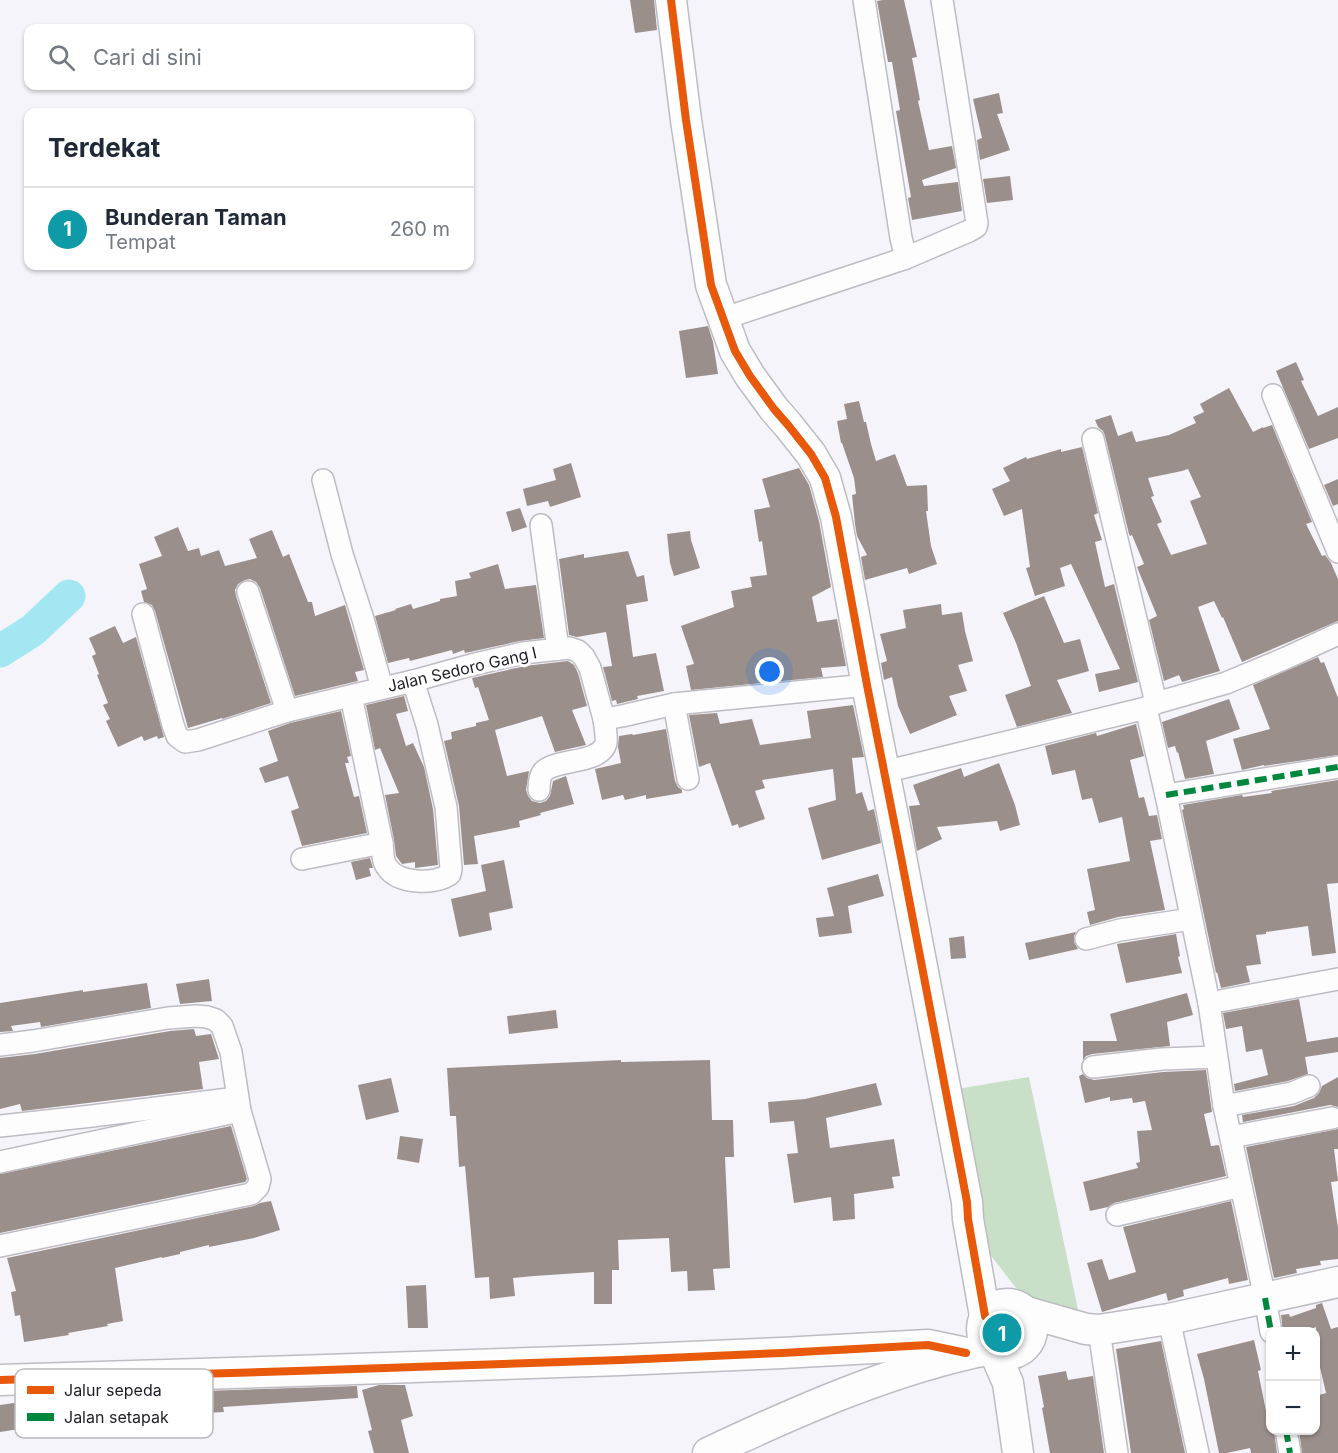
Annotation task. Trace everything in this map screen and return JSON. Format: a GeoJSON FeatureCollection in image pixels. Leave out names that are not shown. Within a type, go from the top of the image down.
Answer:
{"type":"FeatureCollection","features":[{"type":"Feature","properties":{"kind":"street"},"geometry":{"type":"LineString","coordinates":[[671,0],[686,120],[711,285],[735,351],[825,478],[836,517],[958,1156],[972,1241],[983,1338],[1008,1383],[1016,1441]]}},
{"type":"Feature","properties":{"kind":"street"},"geometry":{"type":"LineString","coordinates":[[864,0],[906,258]]}},
{"type":"Feature","properties":{"kind":"street"},"geometry":{"type":"LineString","coordinates":[[722,319],[906,258],[976,227],[942,0]]}},
{"type":"Feature","properties":{"kind":"street"},"geometry":{"type":"LineString","coordinates":[[1273,395],[1338,552]]}},
{"type":"Feature","properties":{"kind":"street"},"geometry":{"type":"LineString","coordinates":[[1093,438],[1151,706],[1166,795],[1209,1003],[1224,1106],[1270,1327]]}},
{"type":"Feature","properties":{"kind":"street"},"geometry":{"type":"LineString","coordinates":[[323,480],[342,554],[382,687]]}},
{"type":"Feature","properties":{"kind":"street"},"geometry":{"type":"LineString","coordinates":[[541,525],[558,649]]}},
{"type":"Feature","properties":{"kind":"street"},"geometry":{"type":"LineString","coordinates":[[248,592],[287,711]]}},
{"type":"Feature","properties":{"kind":"street","name":"Jalan Sedoro Gang I"},"geometry":{"type":"LineString","coordinates":[[143,614],[173,725],[179,739],[185,742],[198,740],[287,711],[471,665],[523,653],[574,649],[584,657],[590,668],[604,719],[606,744],[596,755],[544,771],[539,790]]}},
{"type":"Feature","properties":{"kind":"street"},"geometry":{"type":"LineString","coordinates":[[884,772],[1151,706],[1226,683],[1338,634]]}},
{"type":"Feature","properties":{"kind":"street"},"geometry":{"type":"LineString","coordinates":[[351,696],[382,843],[384,864],[392,873],[403,879],[439,880],[450,874],[451,869],[446,807],[427,725],[413,681]]}},
{"type":"Feature","properties":{"kind":"street"},"geometry":{"type":"LineString","coordinates":[[604,719],[674,704],[867,685]]}},
{"type":"Feature","properties":{"kind":"street"},"geometry":{"type":"LineString","coordinates":[[674,704],[687,779]]}},
{"type":"Feature","properties":{"kind":"street"},"geometry":{"type":"LineString","coordinates":[[1166,795],[1338,767]]}},
{"type":"Feature","properties":{"kind":"street"},"geometry":{"type":"LineString","coordinates":[[302,859],[382,843]]}},
{"type":"Feature","properties":{"kind":"street"},"geometry":{"type":"LineString","coordinates":[[1086,939],[1120,930],[1191,919]]}},
{"type":"Feature","properties":{"kind":"street"},"geometry":{"type":"LineString","coordinates":[[1209,1003],[1338,979]]}},
{"type":"Feature","properties":{"kind":"street"},"geometry":{"type":"LineString","coordinates":[[0,1045],[168,1018],[207,1017],[216,1020],[222,1026],[231,1052],[238,1104],[260,1179],[258,1187],[251,1194],[0,1246]]}},
{"type":"Feature","properties":{"kind":"street"},"geometry":{"type":"LineString","coordinates":[[1093,1067],[1162,1059],[1216,1057]]}},
{"type":"Feature","properties":{"kind":"street"},"geometry":{"type":"LineString","coordinates":[[1224,1106],[1292,1093],[1309,1086]]}},
{"type":"Feature","properties":{"kind":"street"},"geometry":{"type":"LineString","coordinates":[[0,1126],[238,1104]]}},
{"type":"Feature","properties":{"kind":"street"},"geometry":{"type":"LineString","coordinates":[[0,1162],[238,1104]]}},
{"type":"Feature","properties":{"kind":"street"},"geometry":{"type":"LineString","coordinates":[[1231,1137],[1332,1118]]}},
{"type":"Feature","properties":{"kind":"street"},"geometry":{"type":"LineString","coordinates":[[1117,1215],[1241,1186]]}},
{"type":"Feature","properties":{"kind":"street"},"geometry":{"type":"LineString","coordinates":[[972,1241],[1024,1327],[1016,1441]]}},
{"type":"Feature","properties":{"kind":"street"},"geometry":{"type":"LineString","coordinates":[[708,1453],[776,1421],[896,1375],[983,1338],[993,1307],[999,1305],[1005,1304],[1024,1327],[1093,1329],[1170,1319],[1338,1282]]}},
{"type":"Feature","properties":{"kind":"street"},"geometry":{"type":"LineString","coordinates":[[1170,1319],[1198,1453]]}},
{"type":"Feature","properties":{"kind":"street"},"geometry":{"type":"LineString","coordinates":[[213,1373],[610,1361],[928,1345],[983,1338],[1002,1354],[1010,1355],[1018,1352],[1024,1327]]}},
{"type":"Feature","properties":{"kind":"street"},"geometry":{"type":"LineString","coordinates":[[1093,1329],[1117,1453]]}},
{"type":"Feature","properties":{"kind":"street"},"geometry":{"type":"LineString","coordinates":[[896,1375],[928,1345]]}},
{"type":"Feature","properties":{"kind":"street"},"geometry":{"type":"LineString","coordinates":[[0,1380],[15,1380]]}},
{"type":"Feature","properties":{"kind":"street"},"geometry":{"type":"LineString","coordinates":[[1287,1435],[1290,1453]]}},
{"type":"Feature","properties":{"kind":"green space"},"geometry":{"type":"Polygon","coordinates":[[[1029,1077],[1080,1319],[1059,1314],[1016,1288],[978,1239],[952,1090],[1029,1077]]]}},
{"type":"Feature","properties":{"kind":"building"},"geometry":{"type":"Polygon","coordinates":[[[630,0],[654,0],[657,30],[635,33],[630,0]]]}},
{"type":"Feature","properties":{"kind":"building"},"geometry":{"type":"Polygon","coordinates":[[[904,0],[917,57],[912,58],[920,100],[918,101],[929,150],[952,146],[956,168],[922,180],[924,186],[958,182],[962,211],[912,220],[908,198],[911,197],[896,111],[900,110],[892,62],[888,62],[877,1],[904,0]]]}},
{"type":"Feature","properties":{"kind":"building"},"geometry":{"type":"Polygon","coordinates":[[[999,93],[1003,113],[997,114],[1010,150],[980,160],[977,140],[982,138],[973,99],[999,93]]]}},
{"type":"Feature","properties":{"kind":"building"},"geometry":{"type":"Polygon","coordinates":[[[1010,176],[1013,200],[987,203],[983,179],[1010,176]]]}},
{"type":"Feature","properties":{"kind":"building"},"geometry":{"type":"Polygon","coordinates":[[[708,326],[718,374],[686,378],[679,331],[708,326]]]}},
{"type":"Feature","properties":{"kind":"building"},"geometry":{"type":"Polygon","coordinates":[[[1296,362],[1304,380],[1301,381],[1318,416],[1338,407],[1338,438],[1309,449],[1276,371],[1296,362]]]}},
{"type":"Feature","properties":{"kind":"building"},"geometry":{"type":"Polygon","coordinates":[[[1229,388],[1253,432],[1272,425],[1312,522],[1306,524],[1322,556],[1325,555],[1331,563],[1338,579],[1338,621],[1242,662],[1214,601],[1198,607],[1220,671],[1182,682],[1179,675],[1164,681],[1149,620],[1157,616],[1137,567],[1144,564],[1132,535],[1129,534],[1105,436],[1095,420],[1111,415],[1118,436],[1132,431],[1136,442],[1169,435],[1196,423],[1193,417],[1204,412],[1200,404],[1229,388]],[[1188,469],[1148,478],[1154,496],[1151,497],[1162,522],[1157,524],[1171,555],[1207,544],[1190,501],[1201,497],[1188,469]]]}},
{"type":"Feature","properties":{"kind":"building"},"geometry":{"type":"Polygon","coordinates":[[[859,401],[876,461],[895,454],[907,486],[927,485],[928,511],[926,511],[931,546],[937,564],[909,574],[907,568],[865,580],[861,557],[867,555],[857,536],[852,495],[856,494],[854,478],[841,443],[837,421],[847,419],[844,404],[859,401]]]}},
{"type":"Feature","properties":{"kind":"building"},"geometry":{"type":"Polygon","coordinates":[[[1082,447],[1098,513],[1094,515],[1102,540],[1095,542],[1105,587],[1114,584],[1138,682],[1099,692],[1095,674],[1120,669],[1071,564],[1060,568],[1065,586],[1035,596],[1026,568],[1030,567],[1022,509],[1004,516],[992,489],[1010,481],[1003,468],[1026,457],[1027,459],[1061,449],[1061,452],[1082,447]]]}},
{"type":"Feature","properties":{"kind":"building"},"geometry":{"type":"Polygon","coordinates":[[[571,463],[581,497],[550,507],[548,501],[527,506],[523,489],[556,480],[553,469],[571,463]]]}},
{"type":"Feature","properties":{"kind":"building"},"geometry":{"type":"Polygon","coordinates":[[[799,468],[809,485],[819,521],[831,587],[812,597],[817,622],[837,619],[846,666],[821,668],[823,677],[691,690],[686,666],[694,664],[681,626],[734,607],[731,591],[752,587],[750,577],[767,575],[754,510],[770,507],[762,479],[799,468]]]}},
{"type":"Feature","properties":{"kind":"building"},"geometry":{"type":"Polygon","coordinates":[[[1338,479],[1338,504],[1333,506],[1324,485],[1338,479]]]}},
{"type":"Feature","properties":{"kind":"building"},"geometry":{"type":"Polygon","coordinates":[[[520,508],[527,527],[512,532],[506,512],[520,508]]]}},
{"type":"Feature","properties":{"kind":"building"},"geometry":{"type":"Polygon","coordinates":[[[178,527],[188,551],[199,548],[201,556],[219,550],[225,566],[257,558],[249,539],[272,530],[283,557],[289,554],[308,602],[312,602],[315,616],[345,605],[364,670],[355,672],[358,681],[295,696],[260,588],[256,582],[250,579],[245,580],[238,584],[235,590],[236,596],[271,703],[188,728],[155,611],[152,605],[144,602],[141,591],[147,589],[139,564],[162,556],[154,537],[178,527]]]}},
{"type":"Feature","properties":{"kind":"building"},"geometry":{"type":"Polygon","coordinates":[[[690,531],[700,568],[674,576],[670,563],[667,534],[690,531]]]}},
{"type":"Feature","properties":{"kind":"building"},"geometry":{"type":"Polygon","coordinates":[[[628,551],[637,577],[644,575],[648,601],[626,605],[633,657],[656,653],[664,691],[637,696],[638,699],[617,704],[616,700],[612,701],[603,667],[612,666],[606,632],[577,637],[569,635],[559,559],[584,554],[584,558],[628,551]]]}},
{"type":"Feature","properties":{"kind":"building"},"geometry":{"type":"Polygon","coordinates":[[[498,564],[505,589],[536,585],[544,638],[465,653],[464,650],[453,654],[452,650],[410,661],[409,658],[388,663],[375,616],[411,604],[413,609],[440,601],[440,599],[457,596],[455,581],[471,578],[469,573],[498,564]]]}},
{"type":"Feature","properties":{"kind":"building"},"geometry":{"type":"Polygon","coordinates":[[[1044,596],[1064,643],[1080,639],[1089,671],[1057,680],[1072,713],[1017,727],[1005,695],[1031,686],[1003,613],[1044,596]]]}},
{"type":"Feature","properties":{"kind":"building"},"geometry":{"type":"Polygon","coordinates":[[[941,604],[942,615],[962,612],[973,661],[958,665],[967,691],[949,696],[957,715],[910,734],[898,706],[892,677],[884,680],[881,663],[887,661],[880,634],[906,628],[903,610],[941,604]]]}},
{"type":"Feature","properties":{"kind":"building"},"geometry":{"type":"Polygon","coordinates":[[[115,626],[123,643],[136,637],[164,737],[158,739],[157,736],[144,741],[142,736],[118,747],[106,721],[110,719],[103,705],[108,703],[97,675],[99,674],[92,656],[96,654],[89,638],[115,626]]]}},
{"type":"Feature","properties":{"kind":"building"},"geometry":{"type":"Polygon","coordinates":[[[1318,657],[1321,663],[1324,662],[1338,698],[1338,755],[1242,770],[1233,739],[1270,729],[1253,685],[1318,657]]]}},
{"type":"Feature","properties":{"kind":"building"},"geometry":{"type":"Polygon","coordinates":[[[568,661],[574,665],[578,673],[587,706],[572,710],[586,745],[555,752],[542,716],[495,730],[507,776],[529,771],[526,790],[532,801],[540,803],[546,801],[550,796],[553,781],[566,776],[574,804],[519,821],[520,827],[474,836],[478,864],[464,865],[459,806],[444,741],[452,739],[451,732],[476,726],[476,723],[489,720],[478,687],[475,688],[472,678],[525,666],[568,661]]]}},
{"type":"Feature","properties":{"kind":"building"},"geometry":{"type":"Polygon","coordinates":[[[404,696],[408,711],[396,714],[406,746],[413,743],[424,767],[433,809],[438,865],[415,868],[415,862],[402,864],[396,856],[385,795],[399,793],[380,748],[375,750],[366,705],[404,696]]]}},
{"type":"Feature","properties":{"kind":"building"},"geometry":{"type":"Polygon","coordinates":[[[1229,699],[1240,729],[1206,741],[1214,774],[1185,779],[1175,746],[1168,748],[1162,722],[1229,699]]]}},
{"type":"Feature","properties":{"kind":"building"},"geometry":{"type":"Polygon","coordinates":[[[853,705],[864,757],[852,758],[856,794],[862,792],[868,811],[874,809],[881,843],[822,860],[808,808],[836,800],[833,769],[762,780],[765,788],[755,791],[765,819],[739,828],[738,824],[732,826],[710,763],[699,767],[689,715],[717,713],[720,724],[752,719],[760,745],[811,738],[807,711],[853,705]]]}},
{"type":"Feature","properties":{"kind":"building"},"geometry":{"type":"Polygon","coordinates":[[[341,711],[351,756],[347,757],[349,763],[345,763],[354,797],[359,796],[367,833],[302,846],[291,811],[299,808],[288,776],[265,783],[259,768],[278,761],[268,731],[290,723],[341,711]]]}},
{"type":"Feature","properties":{"kind":"building"},"geometry":{"type":"Polygon","coordinates":[[[1136,724],[1144,756],[1130,760],[1139,798],[1144,797],[1149,816],[1157,815],[1162,839],[1150,841],[1165,910],[1118,917],[1090,925],[1087,912],[1095,910],[1087,869],[1130,861],[1122,817],[1099,823],[1092,798],[1082,800],[1075,770],[1052,775],[1045,746],[1096,733],[1097,736],[1136,724]]]}},
{"type":"Feature","properties":{"kind":"building"},"geometry":{"type":"Polygon","coordinates":[[[666,729],[675,781],[682,793],[646,799],[646,795],[625,800],[623,795],[602,800],[595,769],[621,763],[618,747],[619,736],[666,729]]]}},
{"type":"Feature","properties":{"kind":"building"},"geometry":{"type":"Polygon","coordinates":[[[999,763],[1020,825],[1000,831],[997,821],[937,827],[942,839],[917,851],[909,806],[920,805],[913,785],[961,768],[964,777],[999,763]]]}},
{"type":"Feature","properties":{"kind":"building"},"geometry":{"type":"Polygon","coordinates":[[[1338,780],[1338,883],[1327,884],[1336,953],[1312,956],[1308,926],[1256,935],[1261,964],[1246,966],[1250,982],[1221,988],[1182,810],[1183,805],[1242,795],[1243,797],[1272,793],[1271,791],[1338,780]]]}},
{"type":"Feature","properties":{"kind":"building"},"geometry":{"type":"Polygon","coordinates":[[[370,858],[373,868],[369,868],[371,876],[356,880],[351,862],[370,858]]]}},
{"type":"Feature","properties":{"kind":"building"},"geometry":{"type":"Polygon","coordinates":[[[504,860],[513,908],[489,913],[492,930],[459,937],[451,899],[486,891],[481,865],[504,860]]]}},
{"type":"Feature","properties":{"kind":"building"},"geometry":{"type":"Polygon","coordinates":[[[878,874],[884,896],[848,906],[852,933],[819,937],[816,918],[834,916],[827,888],[878,874]]]}},
{"type":"Feature","properties":{"kind":"building"},"geometry":{"type":"Polygon","coordinates":[[[1076,932],[1074,942],[1078,949],[1029,960],[1025,943],[1076,932]]]}},
{"type":"Feature","properties":{"kind":"building"},"geometry":{"type":"Polygon","coordinates":[[[1176,934],[1182,973],[1126,983],[1117,944],[1176,934]]]}},
{"type":"Feature","properties":{"kind":"building"},"geometry":{"type":"Polygon","coordinates":[[[964,936],[966,958],[951,959],[949,938],[964,936]]]}},
{"type":"Feature","properties":{"kind":"building"},"geometry":{"type":"Polygon","coordinates":[[[209,979],[212,1001],[180,1004],[176,984],[209,979]]]}},
{"type":"Feature","properties":{"kind":"building"},"geometry":{"type":"Polygon","coordinates":[[[147,983],[151,1008],[41,1027],[40,1022],[11,1026],[13,1031],[0,1032],[0,1003],[147,983]]]}},
{"type":"Feature","properties":{"kind":"building"},"geometry":{"type":"Polygon","coordinates":[[[1187,993],[1193,1015],[1167,1022],[1170,1046],[1092,1054],[1083,1060],[1083,1041],[1117,1041],[1110,1014],[1187,993]]]}},
{"type":"Feature","properties":{"kind":"building"},"geometry":{"type":"Polygon","coordinates":[[[1299,999],[1307,1042],[1338,1037],[1338,1052],[1305,1057],[1308,1074],[1288,1081],[1235,1091],[1234,1084],[1268,1075],[1262,1049],[1246,1052],[1242,1026],[1226,1029],[1223,1013],[1299,999]]]}},
{"type":"Feature","properties":{"kind":"building"},"geometry":{"type":"Polygon","coordinates":[[[556,1010],[558,1028],[509,1034],[507,1016],[556,1010]]]}},
{"type":"Feature","properties":{"kind":"building"},"geometry":{"type":"Polygon","coordinates":[[[194,1029],[196,1036],[211,1034],[219,1059],[199,1062],[203,1089],[22,1111],[20,1104],[0,1109],[0,1058],[194,1029]]]}},
{"type":"Feature","properties":{"kind":"building"},"geometry":{"type":"Polygon","coordinates":[[[621,1060],[621,1062],[710,1060],[712,1120],[733,1120],[734,1157],[725,1157],[730,1268],[713,1269],[715,1290],[688,1291],[687,1271],[671,1272],[669,1238],[618,1240],[619,1270],[612,1270],[612,1304],[594,1304],[594,1272],[513,1278],[515,1296],[490,1299],[489,1277],[475,1278],[465,1166],[459,1167],[456,1116],[450,1116],[447,1068],[621,1060]]]}},
{"type":"Feature","properties":{"kind":"building"},"geometry":{"type":"Polygon","coordinates":[[[1206,1070],[1212,1112],[1204,1114],[1211,1146],[1219,1145],[1226,1176],[1090,1211],[1083,1182],[1138,1168],[1136,1163],[1140,1162],[1137,1131],[1152,1130],[1145,1101],[1133,1103],[1132,1098],[1110,1101],[1110,1097],[1085,1103],[1079,1076],[1083,1074],[1094,1080],[1163,1072],[1206,1070]]]}},
{"type":"Feature","properties":{"kind":"building"},"geometry":{"type":"Polygon","coordinates":[[[1338,1077],[1338,1107],[1330,1105],[1243,1122],[1242,1115],[1294,1106],[1314,1098],[1322,1086],[1338,1077]]]}},
{"type":"Feature","properties":{"kind":"building"},"geometry":{"type":"Polygon","coordinates":[[[391,1078],[399,1112],[366,1120],[358,1085],[391,1078]]]}},
{"type":"Feature","properties":{"kind":"building"},"geometry":{"type":"Polygon","coordinates":[[[876,1083],[882,1105],[826,1118],[830,1148],[894,1139],[900,1176],[892,1177],[894,1188],[854,1194],[855,1219],[833,1221],[831,1197],[794,1203],[787,1154],[798,1153],[794,1121],[770,1123],[768,1102],[805,1099],[876,1083]]]}},
{"type":"Feature","properties":{"kind":"building"},"geometry":{"type":"Polygon","coordinates":[[[231,1126],[247,1179],[245,1182],[0,1233],[0,1174],[231,1126]]]}},
{"type":"Feature","properties":{"kind":"building"},"geometry":{"type":"Polygon","coordinates":[[[1338,1129],[1338,1149],[1334,1149],[1338,1181],[1331,1182],[1338,1228],[1338,1259],[1320,1261],[1321,1265],[1296,1269],[1297,1273],[1274,1278],[1246,1147],[1338,1129]]]}},
{"type":"Feature","properties":{"kind":"building"},"geometry":{"type":"Polygon","coordinates":[[[400,1136],[423,1139],[419,1163],[397,1159],[400,1136]]]}},
{"type":"Feature","properties":{"kind":"building"},"geometry":{"type":"Polygon","coordinates":[[[271,1201],[280,1230],[254,1238],[209,1247],[209,1245],[180,1252],[180,1254],[115,1268],[123,1321],[68,1333],[69,1335],[24,1342],[20,1315],[15,1316],[11,1292],[16,1291],[7,1258],[271,1201]]]}},
{"type":"Feature","properties":{"kind":"building"},"geometry":{"type":"Polygon","coordinates":[[[1231,1201],[1248,1280],[1229,1284],[1228,1278],[1183,1290],[1184,1296],[1168,1301],[1166,1293],[1102,1312],[1087,1263],[1102,1259],[1109,1280],[1136,1272],[1123,1227],[1231,1201]]]}},
{"type":"Feature","properties":{"kind":"building"},"geometry":{"type":"Polygon","coordinates":[[[426,1285],[428,1328],[408,1328],[406,1286],[426,1285]]]}},
{"type":"Feature","properties":{"kind":"building"},"geometry":{"type":"Polygon","coordinates":[[[1322,1303],[1331,1329],[1338,1327],[1338,1453],[1302,1453],[1300,1435],[1320,1435],[1320,1395],[1326,1393],[1320,1367],[1320,1327],[1282,1327],[1281,1315],[1289,1314],[1290,1317],[1316,1308],[1316,1305],[1322,1303]]]}},
{"type":"Feature","properties":{"kind":"building"},"geometry":{"type":"Polygon","coordinates":[[[1254,1340],[1261,1370],[1258,1371],[1266,1411],[1266,1435],[1275,1435],[1277,1453],[1251,1453],[1250,1448],[1219,1453],[1197,1354],[1254,1340]]]}},
{"type":"Feature","properties":{"kind":"building"},"geometry":{"type":"Polygon","coordinates":[[[1161,1341],[1185,1453],[1131,1453],[1116,1349],[1161,1341]]]}},
{"type":"Feature","properties":{"kind":"building"},"geometry":{"type":"Polygon","coordinates":[[[1066,1371],[1068,1380],[1093,1376],[1104,1453],[1050,1453],[1038,1376],[1066,1371]]]}},
{"type":"Feature","properties":{"kind":"building"},"geometry":{"type":"Polygon","coordinates":[[[379,1385],[405,1385],[413,1416],[401,1420],[409,1453],[374,1453],[368,1431],[372,1430],[362,1390],[379,1385]]]}},
{"type":"Feature","properties":{"kind":"building"},"geometry":{"type":"Polygon","coordinates":[[[357,1386],[358,1398],[223,1407],[224,1412],[213,1413],[213,1391],[357,1386]]]}},
{"type":"Feature","properties":{"kind":"building"},"geometry":{"type":"Polygon","coordinates":[[[15,1403],[15,1430],[0,1432],[0,1405],[15,1403]]]}},
{"type":"Feature","properties":{"kind":"waterway"},"geometry":{"type":"LineString","coordinates":[[0,651],[33,630],[69,596]]}},
{"type":"Feature","properties":{"kind":"marked path"},"geometry":{"type":"LineString","coordinates":[[1166,795],[1338,767]]}},
{"type":"Feature","properties":{"kind":"marked path"},"geometry":{"type":"LineString","coordinates":[[1265,1298],[1270,1327]]}},
{"type":"Feature","properties":{"kind":"marked path"},"geometry":{"type":"LineString","coordinates":[[1287,1435],[1290,1453]]}},
{"type":"Feature","properties":{"kind":"cycle path"},"geometry":{"type":"LineString","coordinates":[[671,0],[686,120],[711,285],[735,351],[774,409],[811,454],[825,478],[836,517],[967,1202],[985,1316]]}},
{"type":"Feature","properties":{"kind":"cycle path"},"geometry":{"type":"LineString","coordinates":[[213,1374],[621,1360],[928,1345],[966,1353]]}},
{"type":"Feature","properties":{"kind":"cycle path"},"geometry":{"type":"LineString","coordinates":[[0,1380],[15,1380]]}},
{"type":"Feature","properties":{"kind":"place","name":"Bunderan Taman"},"geometry":{"type":"Point","coordinates":[1002,1333]}}]}
